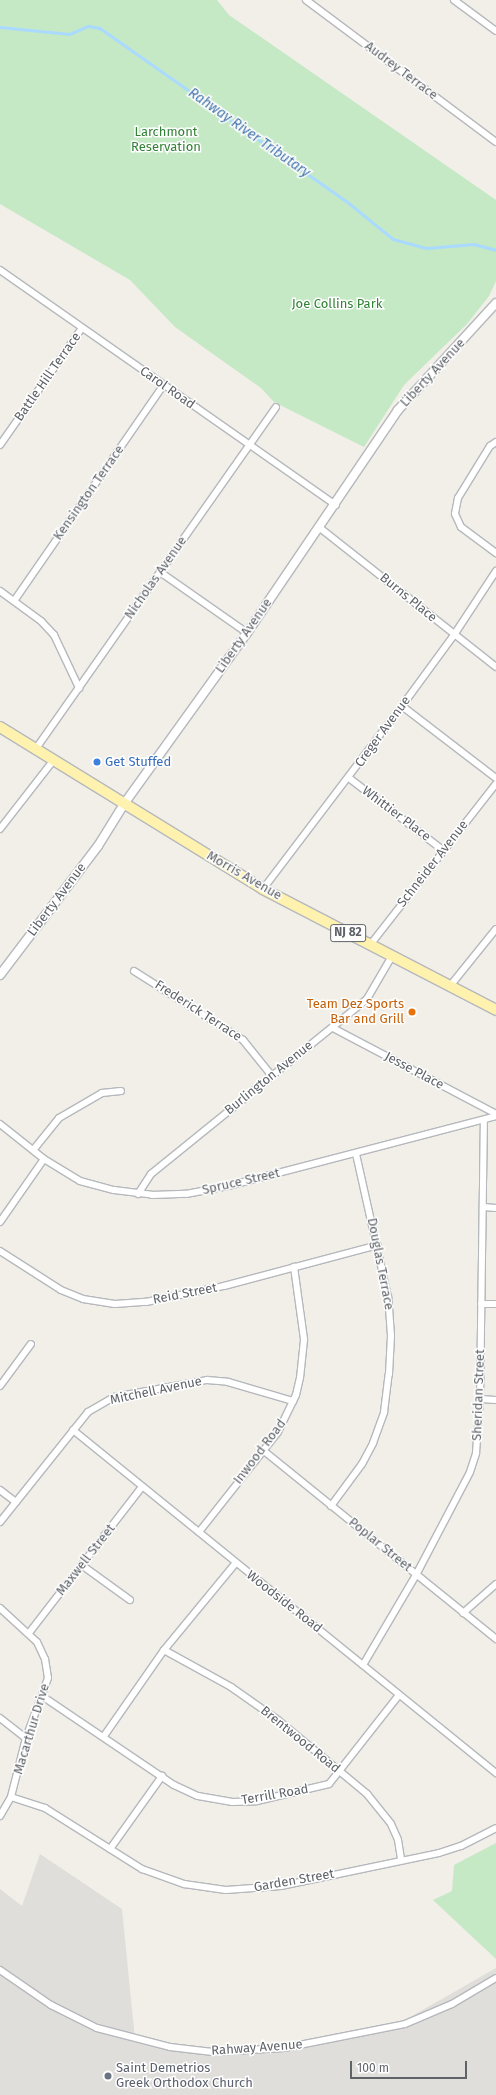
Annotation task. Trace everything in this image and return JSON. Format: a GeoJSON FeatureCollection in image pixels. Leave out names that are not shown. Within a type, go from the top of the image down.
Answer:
{"type":"FeatureCollection","features":[{"type":"Feature","properties":{"kind":"main road","name":"Morris Avenue"},"geometry":{"type":"LineString","coordinates":[[0,727],[35,750],[263,889],[496,1010]]}},
{"type":"Feature","properties":{"kind":"street","name":"Audrey Terrace"},"geometry":{"type":"LineString","coordinates":[[306,0],[496,142]]}},
{"type":"Feature","properties":{"kind":"street"},"geometry":{"type":"LineString","coordinates":[[454,0],[496,31]]}},
{"type":"Feature","properties":{"kind":"street","name":"Carol Road"},"geometry":{"type":"LineString","coordinates":[[0,271],[163,386],[336,505]]}},
{"type":"Feature","properties":{"kind":"street","name":"Liberty Avenue"},"geometry":{"type":"LineString","coordinates":[[0,975],[98,846],[124,804],[247,633],[336,505],[398,410],[494,309]]}},
{"type":"Feature","properties":{"kind":"street","name":"Battle Hill Terrace"},"geometry":{"type":"LineString","coordinates":[[0,445],[82,328]]}},
{"type":"Feature","properties":{"kind":"street","name":"Kensington Terrace"},"geometry":{"type":"LineString","coordinates":[[14,601],[163,386]]}},
{"type":"Feature","properties":{"kind":"street","name":"Nicholas Avenue"},"geometry":{"type":"LineString","coordinates":[[35,750],[276,407]]}},
{"type":"Feature","properties":{"kind":"street"},"geometry":{"type":"LineString","coordinates":[[496,442],[490,446],[458,498],[455,514],[461,527],[496,554]]}},
{"type":"Feature","properties":{"kind":"street","name":"Burns Place"},"geometry":{"type":"LineString","coordinates":[[320,528],[496,668]]}},
{"type":"Feature","properties":{"kind":"street","name":"Creger Avenue"},"geometry":{"type":"LineString","coordinates":[[263,889],[349,778],[402,706],[454,635],[496,571]]}},
{"type":"Feature","properties":{"kind":"street"},"geometry":{"type":"LineString","coordinates":[[160,572],[247,633]]}},
{"type":"Feature","properties":{"kind":"street"},"geometry":{"type":"LineString","coordinates":[[0,591],[41,620],[54,635],[79,688]]}},
{"type":"Feature","properties":{"kind":"street"},"geometry":{"type":"LineString","coordinates":[[402,706],[496,778]]}},
{"type":"Feature","properties":{"kind":"street"},"geometry":{"type":"LineString","coordinates":[[0,828],[53,760]]}},
{"type":"Feature","properties":{"kind":"street","name":"Whittier Place"},"geometry":{"type":"LineString","coordinates":[[349,778],[443,850]]}},
{"type":"Feature","properties":{"kind":"street","name":"Schneider Avenue"},"geometry":{"type":"LineString","coordinates":[[370,945],[496,784]]}},
{"type":"Feature","properties":{"kind":"street"},"geometry":{"type":"LineString","coordinates":[[450,986],[496,929]]}},
{"type":"Feature","properties":{"kind":"street","name":"Burlington Avenue"},"geometry":{"type":"LineString","coordinates":[[138,1194],[150,1174],[333,1028],[367,999],[392,956]]}},
{"type":"Feature","properties":{"kind":"street","name":"Frederick Terrace"},"geometry":{"type":"LineString","coordinates":[[134,971],[243,1040],[272,1076]]}},
{"type":"Feature","properties":{"kind":"street","name":"Jesse Place"},"geometry":{"type":"LineString","coordinates":[[333,1028],[496,1115]]}},
{"type":"Feature","properties":{"kind":"street"},"geometry":{"type":"LineString","coordinates":[[34,1150],[59,1118],[102,1092],[120,1091]]}},
{"type":"Feature","properties":{"kind":"street","name":"Spruce Street"},"geometry":{"type":"LineString","coordinates":[[0,1124],[44,1159],[80,1181],[114,1190],[138,1194],[186,1194],[356,1154],[484,1120],[496,1115]]}},
{"type":"Feature","properties":{"kind":"street","name":"Sheridan Street"},"geometry":{"type":"LineString","coordinates":[[363,1665],[416,1575],[470,1472],[479,1435],[484,1120]]}},
{"type":"Feature","properties":{"kind":"street","name":"Douglas Terrace"},"geometry":{"type":"LineString","coordinates":[[331,1506],[362,1464],[373,1442],[384,1412],[389,1374],[391,1336],[388,1297],[378,1245],[356,1154]]}},
{"type":"Feature","properties":{"kind":"street"},"geometry":{"type":"LineString","coordinates":[[0,1222],[44,1159]]}},
{"type":"Feature","properties":{"kind":"street"},"geometry":{"type":"LineString","coordinates":[[483,1207],[496,1208]]}},
{"type":"Feature","properties":{"kind":"street","name":"Reid Street"},"geometry":{"type":"LineString","coordinates":[[0,1250],[62,1290],[83,1299],[115,1304],[146,1302],[224,1286],[378,1245]]}},
{"type":"Feature","properties":{"kind":"street","name":"Inwood Road"},"geometry":{"type":"LineString","coordinates":[[199,1532],[264,1451],[288,1415],[300,1378],[304,1339],[294,1267]]}},
{"type":"Feature","properties":{"kind":"street"},"geometry":{"type":"LineString","coordinates":[[481,1304],[496,1304]]}},
{"type":"Feature","properties":{"kind":"street"},"geometry":{"type":"LineString","coordinates":[[0,1386],[31,1344]]}},
{"type":"Feature","properties":{"kind":"street","name":"Mitchell Avenue"},"geometry":{"type":"LineString","coordinates":[[0,1522],[88,1412],[114,1397],[207,1380],[228,1382],[293,1400]]}},
{"type":"Feature","properties":{"kind":"street"},"geometry":{"type":"LineString","coordinates":[[480,1400],[496,1400]]}},
{"type":"Feature","properties":{"kind":"street","name":"Woodside Road"},"geometry":{"type":"LineString","coordinates":[[73,1430],[199,1532],[235,1564],[496,1773]]}},
{"type":"Feature","properties":{"kind":"street","name":"Poplar Street"},"geometry":{"type":"LineString","coordinates":[[264,1451],[496,1640]]}},
{"type":"Feature","properties":{"kind":"street","name":"Maxwell Street"},"geometry":{"type":"LineString","coordinates":[[29,1633],[83,1566],[142,1487]]}},
{"type":"Feature","properties":{"kind":"street"},"geometry":{"type":"LineString","coordinates":[[0,1490],[16,1502]]}},
{"type":"Feature","properties":{"kind":"street"},"geometry":{"type":"LineString","coordinates":[[104,1736],[164,1650],[235,1564]]}},
{"type":"Feature","properties":{"kind":"street"},"geometry":{"type":"LineString","coordinates":[[83,1566],[130,1600]]}},
{"type":"Feature","properties":{"kind":"street"},"geometry":{"type":"LineString","coordinates":[[463,1613],[496,1584]]}},
{"type":"Feature","properties":{"kind":"street","name":"Macarthur Drive"},"geometry":{"type":"LineString","coordinates":[[0,1608],[29,1633],[45,1659],[48,1678],[26,1738],[11,1797],[0,1816]]}},
{"type":"Feature","properties":{"kind":"street","name":"Brentwood Road"},"geometry":{"type":"LineString","coordinates":[[164,1650],[243,1696],[278,1720],[367,1794],[387,1818],[398,1840],[401,1860]]}},
{"type":"Feature","properties":{"kind":"street","name":"Terrill Road"},"geometry":{"type":"LineString","coordinates":[[42,1696],[104,1736],[174,1785],[198,1796],[219,1801],[245,1802],[329,1784],[398,1695]]}},
{"type":"Feature","properties":{"kind":"street"},"geometry":{"type":"LineString","coordinates":[[0,1718],[26,1738]]}},
{"type":"Feature","properties":{"kind":"street"},"geometry":{"type":"LineString","coordinates":[[110,1849],[162,1776]]}},
{"type":"Feature","properties":{"kind":"street","name":"Garden Street"},"geometry":{"type":"LineString","coordinates":[[11,1797],[45,1808],[142,1869],[184,1884],[226,1890],[281,1886],[401,1860],[461,1846],[496,1828]]}},
{"type":"Feature","properties":{"kind":"street","name":"Rahway Avenue"},"geometry":{"type":"LineString","coordinates":[[0,1970],[51,2004],[97,2028],[170,2047],[213,2052],[284,2048],[405,2024],[452,2004],[496,1978]]}},
{"type":"Feature","properties":{"kind":"shaded area"},"geometry":{"type":"Polygon","coordinates":[[[40,1854],[122,1909],[135,2039],[213,2052],[298,2048],[391,2028],[496,1968],[496,2095],[0,2095],[0,1889],[22,1906],[40,1854]]]}},
{"type":"Feature","properties":{"kind":"green space","name":"Larchmont Reservation"},"geometry":{"type":"Polygon","coordinates":[[[0,0],[217,0],[229,15],[496,200],[496,281],[489,296],[467,324],[404,385],[364,447],[274,402],[261,388],[175,327],[130,280],[0,204],[0,0]]]}},
{"type":"Feature","properties":{"kind":"green space"},"geometry":{"type":"Polygon","coordinates":[[[496,1843],[496,1959],[433,1900],[452,1891],[454,1865],[496,1843]]]}},
{"type":"Feature","properties":{"kind":"waterway","name":"Rahway River Tributary"},"geometry":{"type":"LineString","coordinates":[[0,27],[70,34],[88,26],[100,28],[350,204],[393,239],[427,248],[474,244],[496,250]]}},
{"type":"Feature","properties":{"kind":"place","name":"Get Stuffed"},"geometry":{"type":"Point","coordinates":[97,762]}},
{"type":"Feature","properties":{"kind":"place","name":"Team Dez Sports Bar and Grill"},"geometry":{"type":"Point","coordinates":[412,1012]}},
{"type":"Feature","properties":{"kind":"place","name":"Saint Demetrios Greek Orthodox Church"},"geometry":{"type":"Point","coordinates":[108,2076]}},
{"type":"Feature","properties":{"kind":"park label","name":"Joe Collins Park"},"geometry":{"type":"Point","coordinates":[337,304]}}]}
